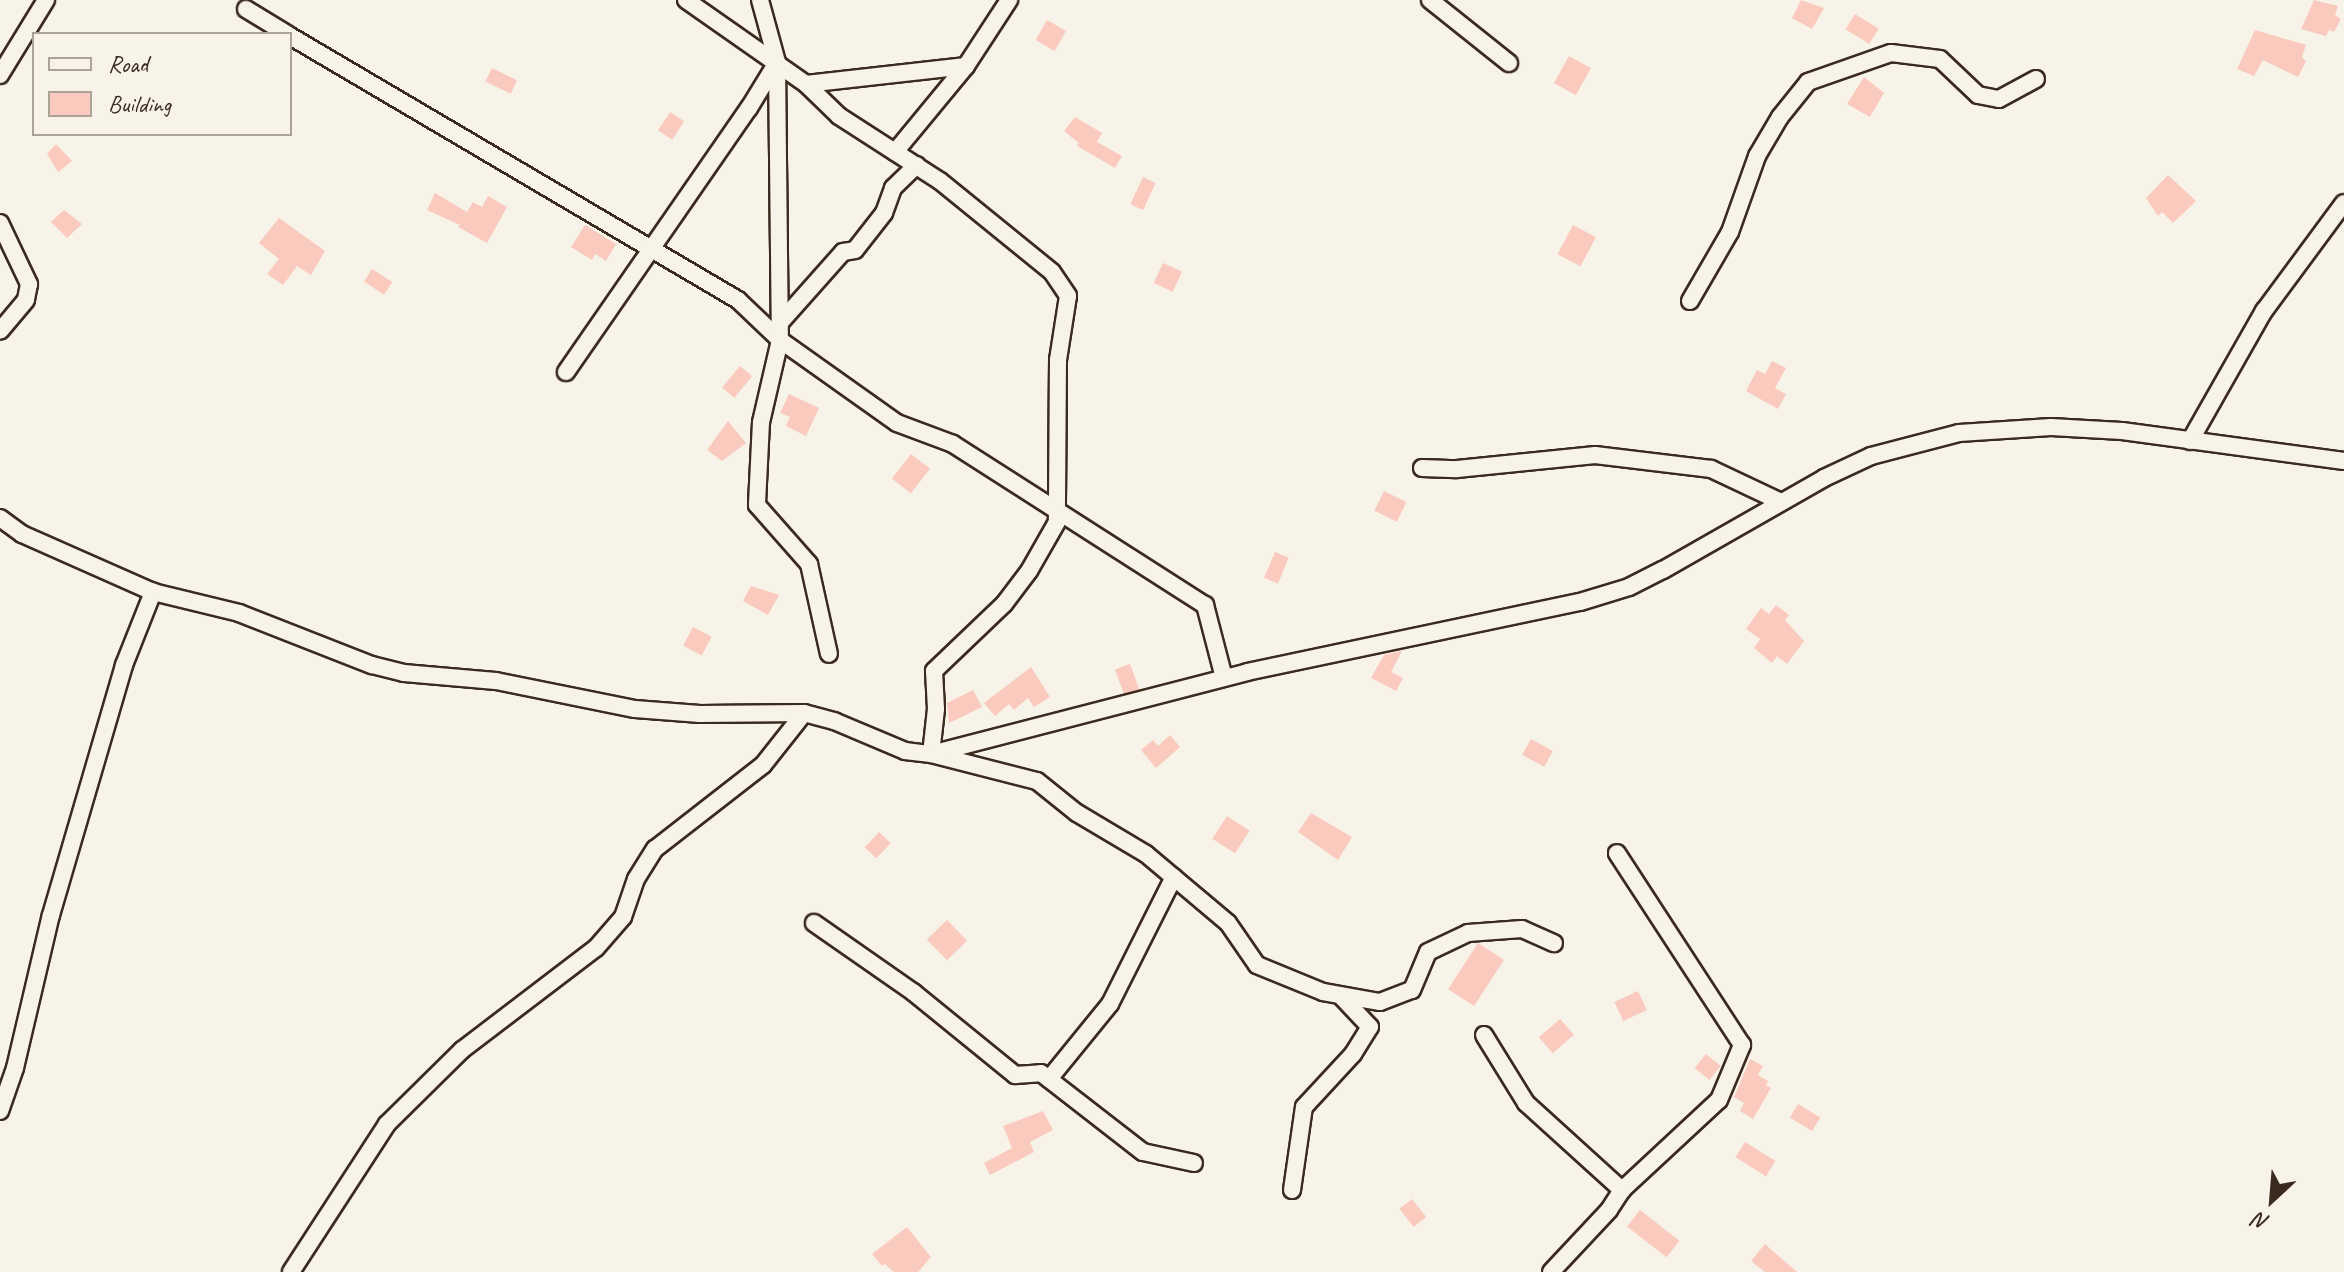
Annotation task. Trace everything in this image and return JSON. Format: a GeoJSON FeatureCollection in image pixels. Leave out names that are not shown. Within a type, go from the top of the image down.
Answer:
{"type":"FeatureCollection","features":[{"type":"Feature","properties":{"kind":"street"},"geometry":{"type":"LineString","coordinates":[[0,75],[46,0]]}},
{"type":"Feature","properties":{"kind":"street"},"geometry":{"type":"LineString","coordinates":[[686,0],[777,62],[806,84],[839,116],[917,165],[1037,259],[1063,284],[1068,296],[1058,360],[1058,512],[1051,535],[1004,604],[978,633],[934,671],[936,709],[931,754]]}},
{"type":"Feature","properties":{"kind":"street"},"geometry":{"type":"LineString","coordinates":[[760,0],[777,62],[780,332],[761,422],[757,505],[809,564],[829,654]]}},
{"type":"Feature","properties":{"kind":"street"},"geometry":{"type":"LineString","coordinates":[[895,152],[966,66],[1009,0]]}},
{"type":"Feature","properties":{"kind":"street"},"geometry":{"type":"LineString","coordinates":[[1430,0],[1509,63]]}},
{"type":"Feature","properties":{"kind":"street"},"geometry":{"type":"LineString","coordinates":[[246,9],[284,32]]}},
{"type":"Feature","properties":{"kind":"street"},"geometry":{"type":"LineString","coordinates":[[292,37],[738,300],[897,423],[953,444],[1205,605],[1224,678]]}},
{"type":"Feature","properties":{"kind":"street"},"geometry":{"type":"LineString","coordinates":[[1690,301],[1730,232],[1757,156],[1780,117],[1808,82],[1891,53],[1940,59],[1978,95],[1999,99],[2036,79]]}},
{"type":"Feature","properties":{"kind":"street"},"geometry":{"type":"LineString","coordinates":[[566,372],[749,108],[777,62]]}},
{"type":"Feature","properties":{"kind":"street"},"geometry":{"type":"LineString","coordinates":[[806,84],[966,66]]}},
{"type":"Feature","properties":{"kind":"street"},"geometry":{"type":"LineString","coordinates":[[780,332],[843,252],[855,250],[884,213],[893,188],[917,165]]}},
{"type":"Feature","properties":{"kind":"street"},"geometry":{"type":"LineString","coordinates":[[2190,441],[2264,311],[2344,203]]}},
{"type":"Feature","properties":{"kind":"street"},"geometry":{"type":"LineString","coordinates":[[0,223],[29,284],[26,300],[0,331]]}},
{"type":"Feature","properties":{"kind":"street"},"geometry":{"type":"LineString","coordinates":[[931,754],[1224,678],[1580,602],[1652,575],[1781,502],[1871,456],[1959,433],[2051,427],[2344,461]]}},
{"type":"Feature","properties":{"kind":"street"},"geometry":{"type":"LineString","coordinates":[[1422,468],[1457,469],[1595,455],[1711,469],[1781,502]]}},
{"type":"Feature","properties":{"kind":"street"},"geometry":{"type":"LineString","coordinates":[[0,518],[22,534],[153,592],[239,613],[372,665],[404,673],[496,681],[635,709],[700,714],[804,713],[834,721],[905,751],[931,754],[1037,781],[1077,813],[1146,854],[1174,877],[1228,923],[1257,965],[1323,992],[1380,1002],[1412,990],[1428,952],[1468,933],[1522,929],[1554,943]]}},
{"type":"Feature","properties":{"kind":"street"},"geometry":{"type":"LineString","coordinates":[[0,1111],[15,1068],[51,915],[124,665],[153,592]]}},
{"type":"Feature","properties":{"kind":"street"},"geometry":{"type":"LineString","coordinates":[[291,1272],[387,1124],[462,1050],[596,948],[623,917],[636,879],[655,849],[763,765],[804,713]]}},
{"type":"Feature","properties":{"kind":"street"},"geometry":{"type":"LineString","coordinates":[[1551,1272],[1609,1210],[1622,1190],[1719,1100],[1742,1045],[1617,853]]}},
{"type":"Feature","properties":{"kind":"street"},"geometry":{"type":"LineString","coordinates":[[1049,1079],[1110,1004],[1174,877]]}},
{"type":"Feature","properties":{"kind":"street"},"geometry":{"type":"LineString","coordinates":[[814,923],[913,992],[1015,1075],[1041,1073],[1143,1152],[1194,1163]]}},
{"type":"Feature","properties":{"kind":"street"},"geometry":{"type":"LineString","coordinates":[[1292,1190],[1304,1107],[1353,1054],[1370,1027],[1340,995]]}},
{"type":"Feature","properties":{"kind":"street"},"geometry":{"type":"LineString","coordinates":[[1484,1035],[1526,1103],[1622,1190]]}},
{"type":"Feature","properties":{"kind":"building"},"geometry":{"type":"Polygon","coordinates":[[[1801,0],[1824,8],[1812,29],[1792,18],[1801,0]]]}},
{"type":"Feature","properties":{"kind":"building"},"geometry":{"type":"Polygon","coordinates":[[[2314,0],[2338,6],[2335,15],[2341,19],[2334,32],[2329,30],[2326,36],[2301,29],[2314,0]]]}},
{"type":"Feature","properties":{"kind":"building"},"geometry":{"type":"Polygon","coordinates":[[[1855,14],[1879,29],[1869,44],[1845,29],[1855,14]]]}},
{"type":"Feature","properties":{"kind":"building"},"geometry":{"type":"Polygon","coordinates":[[[1047,20],[1066,31],[1055,51],[1036,40],[1047,20]]]}},
{"type":"Feature","properties":{"kind":"building"},"geometry":{"type":"Polygon","coordinates":[[[2255,30],[2306,45],[2302,57],[2306,61],[2298,77],[2263,60],[2254,76],[2237,69],[2255,30]]]}},
{"type":"Feature","properties":{"kind":"building"},"geometry":{"type":"Polygon","coordinates":[[[1569,56],[1591,68],[1576,95],[1554,83],[1569,56]]]}},
{"type":"Feature","properties":{"kind":"building"},"geometry":{"type":"Polygon","coordinates":[[[492,68],[517,80],[511,94],[485,81],[492,68]]]}},
{"type":"Feature","properties":{"kind":"building"},"geometry":{"type":"Polygon","coordinates":[[[1864,77],[1884,93],[1870,117],[1847,104],[1864,77]]]}},
{"type":"Feature","properties":{"kind":"building"},"geometry":{"type":"Polygon","coordinates":[[[670,112],[684,121],[672,140],[658,130],[670,112]]]}},
{"type":"Feature","properties":{"kind":"building"},"geometry":{"type":"Polygon","coordinates":[[[1075,117],[1102,133],[1097,142],[1122,156],[1115,168],[1077,146],[1079,143],[1064,131],[1075,117]]]}},
{"type":"Feature","properties":{"kind":"building"},"geometry":{"type":"Polygon","coordinates":[[[56,144],[72,161],[58,172],[47,154],[56,144]]]}},
{"type":"Feature","properties":{"kind":"building"},"geometry":{"type":"Polygon","coordinates":[[[2168,175],[2196,201],[2173,223],[2162,212],[2158,216],[2146,198],[2168,175]]]}},
{"type":"Feature","properties":{"kind":"building"},"geometry":{"type":"Polygon","coordinates":[[[1143,177],[1156,183],[1143,210],[1130,204],[1143,177]]]}},
{"type":"Feature","properties":{"kind":"building"},"geometry":{"type":"Polygon","coordinates":[[[435,193],[467,212],[473,202],[482,207],[488,196],[507,207],[487,243],[458,227],[460,225],[427,210],[435,193]]]}},
{"type":"Feature","properties":{"kind":"building"},"geometry":{"type":"Polygon","coordinates":[[[64,210],[82,224],[67,238],[51,222],[64,210]]]}},
{"type":"Feature","properties":{"kind":"building"},"geometry":{"type":"Polygon","coordinates":[[[279,218],[325,251],[311,275],[297,266],[283,285],[267,274],[279,259],[259,243],[279,218]]]}},
{"type":"Feature","properties":{"kind":"building"},"geometry":{"type":"Polygon","coordinates":[[[585,225],[616,244],[606,261],[595,254],[592,260],[571,247],[585,225]]]}},
{"type":"Feature","properties":{"kind":"building"},"geometry":{"type":"Polygon","coordinates":[[[1573,225],[1596,237],[1580,266],[1558,254],[1573,225]]]}},
{"type":"Feature","properties":{"kind":"building"},"geometry":{"type":"Polygon","coordinates":[[[1163,263],[1182,272],[1173,292],[1154,283],[1163,263]]]}},
{"type":"Feature","properties":{"kind":"building"},"geometry":{"type":"Polygon","coordinates":[[[372,269],[392,282],[384,295],[364,282],[372,269]]]}},
{"type":"Feature","properties":{"kind":"building"},"geometry":{"type":"Polygon","coordinates":[[[1772,361],[1786,368],[1775,388],[1786,394],[1778,409],[1746,391],[1757,370],[1765,374],[1772,361]]]}},
{"type":"Feature","properties":{"kind":"building"},"geometry":{"type":"Polygon","coordinates":[[[740,366],[752,376],[734,398],[722,387],[740,366]]]}},
{"type":"Feature","properties":{"kind":"building"},"geometry":{"type":"Polygon","coordinates":[[[789,394],[819,408],[806,436],[786,426],[790,417],[780,413],[789,394]]]}},
{"type":"Feature","properties":{"kind":"building"},"geometry":{"type":"Polygon","coordinates":[[[728,421],[746,443],[722,461],[707,450],[728,421]]]}},
{"type":"Feature","properties":{"kind":"building"},"geometry":{"type":"Polygon","coordinates":[[[911,454],[930,469],[911,493],[892,478],[911,454]]]}},
{"type":"Feature","properties":{"kind":"building"},"geometry":{"type":"Polygon","coordinates":[[[1384,491],[1406,502],[1397,522],[1374,511],[1384,491]]]}},
{"type":"Feature","properties":{"kind":"building"},"geometry":{"type":"Polygon","coordinates":[[[1275,552],[1289,558],[1278,584],[1264,578],[1275,552]]]}},
{"type":"Feature","properties":{"kind":"building"},"geometry":{"type":"Polygon","coordinates":[[[751,586],[779,595],[768,615],[743,601],[751,586]]]}},
{"type":"Feature","properties":{"kind":"building"},"geometry":{"type":"Polygon","coordinates":[[[1776,605],[1789,615],[1785,620],[1804,641],[1787,664],[1777,656],[1772,663],[1754,648],[1760,639],[1746,629],[1761,608],[1769,614],[1776,605]]]}},
{"type":"Feature","properties":{"kind":"building"},"geometry":{"type":"Polygon","coordinates":[[[693,627],[712,637],[702,655],[683,646],[693,627]]]}},
{"type":"Feature","properties":{"kind":"building"},"geometry":{"type":"Polygon","coordinates":[[[1402,651],[1391,672],[1403,678],[1396,691],[1371,678],[1384,655],[1402,651]]]}},
{"type":"Feature","properties":{"kind":"building"},"geometry":{"type":"Polygon","coordinates":[[[1130,664],[1139,689],[1124,695],[1115,669],[1130,664]]]}},
{"type":"Feature","properties":{"kind":"building"},"geometry":{"type":"Polygon","coordinates":[[[1031,667],[1050,697],[1034,707],[1028,698],[1014,710],[1009,704],[995,716],[984,703],[1031,667]]]}},
{"type":"Feature","properties":{"kind":"building"},"geometry":{"type":"Polygon","coordinates":[[[973,690],[982,707],[949,723],[947,703],[973,690]]]}},
{"type":"Feature","properties":{"kind":"building"},"geometry":{"type":"Polygon","coordinates":[[[1170,735],[1180,747],[1156,768],[1141,750],[1153,740],[1158,746],[1170,735]]]}},
{"type":"Feature","properties":{"kind":"building"},"geometry":{"type":"Polygon","coordinates":[[[1531,739],[1553,751],[1544,767],[1522,755],[1531,739]]]}},
{"type":"Feature","properties":{"kind":"building"},"geometry":{"type":"Polygon","coordinates":[[[1311,813],[1352,837],[1338,860],[1298,832],[1311,813]]]}},
{"type":"Feature","properties":{"kind":"building"},"geometry":{"type":"Polygon","coordinates":[[[1227,816],[1250,831],[1235,853],[1212,839],[1227,816]]]}},
{"type":"Feature","properties":{"kind":"building"},"geometry":{"type":"Polygon","coordinates":[[[879,832],[891,843],[876,858],[865,847],[879,832]]]}},
{"type":"Feature","properties":{"kind":"building"},"geometry":{"type":"Polygon","coordinates":[[[947,920],[967,941],[947,960],[927,939],[947,920]]]}},
{"type":"Feature","properties":{"kind":"building"},"geometry":{"type":"Polygon","coordinates":[[[1478,943],[1504,960],[1474,1006],[1448,989],[1478,943]]]}},
{"type":"Feature","properties":{"kind":"building"},"geometry":{"type":"Polygon","coordinates":[[[1638,991],[1647,1010],[1623,1021],[1614,1002],[1638,991]]]}},
{"type":"Feature","properties":{"kind":"building"},"geometry":{"type":"Polygon","coordinates":[[[1560,1019],[1574,1035],[1553,1053],[1539,1037],[1560,1019]]]}},
{"type":"Feature","properties":{"kind":"building"},"geometry":{"type":"Polygon","coordinates":[[[1706,1054],[1721,1066],[1709,1080],[1695,1068],[1706,1054]]]}},
{"type":"Feature","properties":{"kind":"building"},"geometry":{"type":"Polygon","coordinates":[[[1750,1059],[1763,1066],[1758,1075],[1768,1081],[1766,1085],[1771,1088],[1753,1119],[1740,1111],[1744,1103],[1734,1097],[1750,1059]]]}},
{"type":"Feature","properties":{"kind":"building"},"geometry":{"type":"Polygon","coordinates":[[[1798,1104],[1820,1117],[1812,1131],[1790,1118],[1798,1104]]]}},
{"type":"Feature","properties":{"kind":"building"},"geometry":{"type":"Polygon","coordinates":[[[1043,1111],[1053,1130],[1030,1142],[1034,1152],[990,1175],[984,1163],[1012,1148],[1003,1126],[1043,1111]]]}},
{"type":"Feature","properties":{"kind":"building"},"geometry":{"type":"Polygon","coordinates":[[[1745,1142],[1776,1161],[1766,1176],[1735,1157],[1745,1142]]]}},
{"type":"Feature","properties":{"kind":"building"},"geometry":{"type":"Polygon","coordinates":[[[1412,1199],[1426,1217],[1414,1227],[1399,1209],[1412,1199]]]}},
{"type":"Feature","properties":{"kind":"building"},"geometry":{"type":"Polygon","coordinates":[[[1640,1210],[1679,1241],[1666,1257],[1627,1227],[1640,1210]]]}},
{"type":"Feature","properties":{"kind":"building"},"geometry":{"type":"Polygon","coordinates":[[[907,1227],[931,1257],[918,1272],[894,1272],[885,1264],[882,1266],[872,1254],[907,1227]]]}},
{"type":"Feature","properties":{"kind":"building"},"geometry":{"type":"Polygon","coordinates":[[[1765,1244],[1797,1272],[1765,1272],[1751,1261],[1765,1244]]]}}]}
